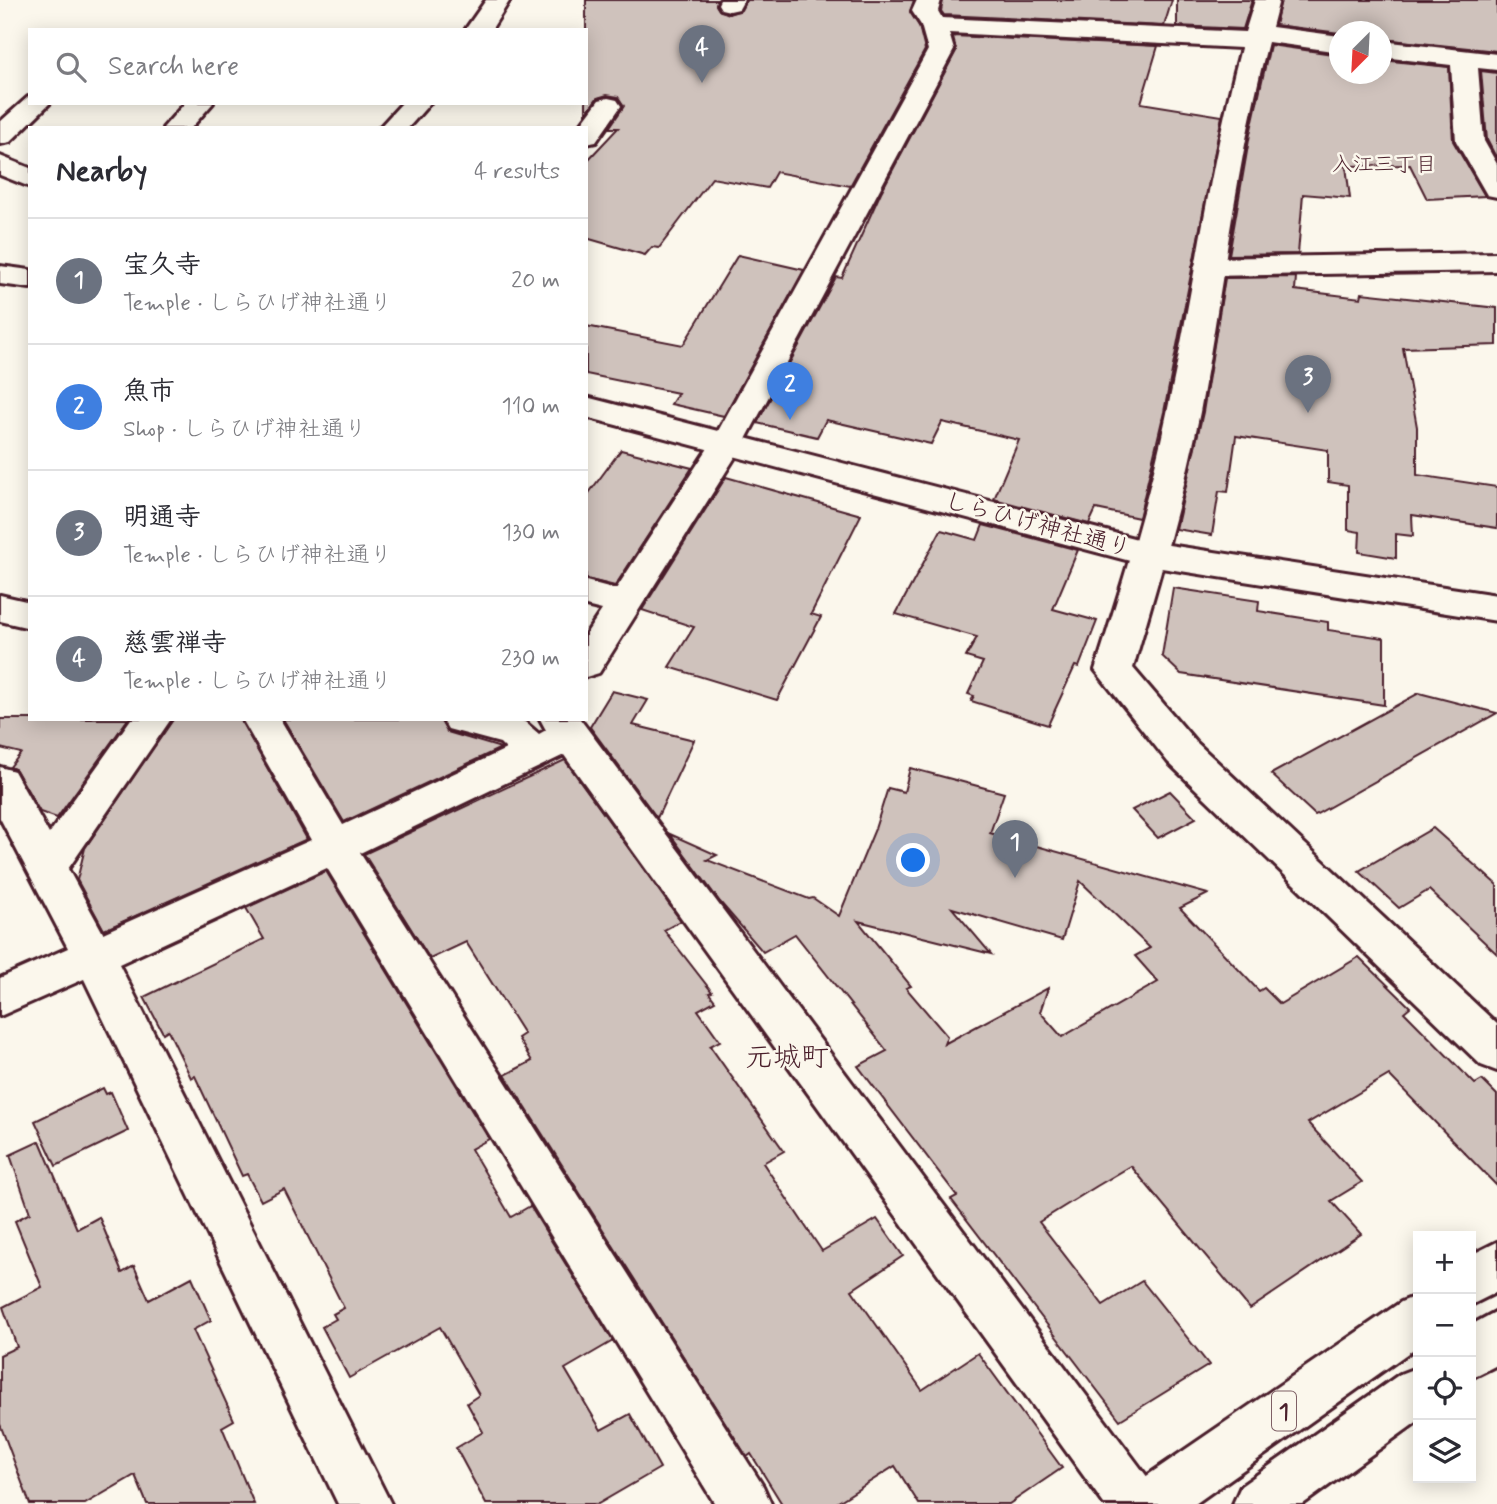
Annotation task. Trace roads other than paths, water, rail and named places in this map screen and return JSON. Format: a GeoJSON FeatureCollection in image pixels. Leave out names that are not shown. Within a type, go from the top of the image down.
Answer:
{"type":"FeatureCollection","features":[{"type":"Feature","properties":{"kind":"main road"},"geometry":{"type":"LineString","coordinates":[[479,28],[498,0]]}},
{"type":"Feature","properties":{"kind":"main road"},"geometry":{"type":"LineString","coordinates":[[1267,0],[1256,37],[1209,267],[1183,415],[1149,554],[1114,670],[1182,752],[1497,1052]]}},
{"type":"Feature","properties":{"kind":"main road"},"geometry":{"type":"LineString","coordinates":[[588,661],[728,443],[941,50],[931,12],[1084,33],[1256,37],[1329,43]]}},
{"type":"Feature","properties":{"kind":"main road"},"geometry":{"type":"LineString","coordinates":[[1392,50],[1497,62]]}},
{"type":"Feature","properties":{"kind":"main road"},"geometry":{"type":"LineString","coordinates":[[1464,59],[1470,141],[1497,189]]}},
{"type":"Feature","properties":{"kind":"main road"},"geometry":{"type":"LineString","coordinates":[[0,136],[35,105]]}},
{"type":"Feature","properties":{"kind":"main road"},"geometry":{"type":"LineString","coordinates":[[178,126],[198,105]]}},
{"type":"Feature","properties":{"kind":"main road"},"geometry":{"type":"LineString","coordinates":[[394,126],[415,105]]}},
{"type":"Feature","properties":{"kind":"main road"},"geometry":{"type":"LineString","coordinates":[[588,133],[608,106]]}},
{"type":"Feature","properties":{"kind":"main road"},"geometry":{"type":"LineString","coordinates":[[0,164],[28,178]]}},
{"type":"Feature","properties":{"kind":"main road"},"geometry":{"type":"LineString","coordinates":[[1209,267],[1497,262]]}},
{"type":"Feature","properties":{"kind":"main road"},"geometry":{"type":"LineString","coordinates":[[0,275],[28,279]]}},
{"type":"Feature","properties":{"kind":"main road","name":"しらひげ神社通り"},"geometry":{"type":"LineString","coordinates":[[588,408],[1149,554],[1497,608]]}},
{"type":"Feature","properties":{"kind":"main road"},"geometry":{"type":"LineString","coordinates":[[588,594],[625,604]]}},
{"type":"Feature","properties":{"kind":"main road"},"geometry":{"type":"LineString","coordinates":[[0,608],[28,615]]}},
{"type":"Feature","properties":{"kind":"main road"},"geometry":{"type":"LineString","coordinates":[[47,868],[151,721]]}},
{"type":"Feature","properties":{"kind":"main road"},"geometry":{"type":"LineString","coordinates":[[262,721],[335,847],[745,1504]]}},
{"type":"Feature","properties":{"kind":"main road"},"geometry":{"type":"LineString","coordinates":[[469,721],[512,732],[555,736],[1136,1504]]}},
{"type":"Feature","properties":{"kind":"main road"},"geometry":{"type":"LineString","coordinates":[[0,998],[335,847],[555,736]]}},
{"type":"Feature","properties":{"kind":"main road"},"geometry":{"type":"LineString","coordinates":[[0,782],[93,955],[365,1504]]}},
{"type":"Feature","properties":{"kind":"main road"},"geometry":{"type":"LineString","coordinates":[[1476,1279],[1497,1264]]}},
{"type":"Feature","properties":{"kind":"main road","name":"1"},"geometry":{"type":"LineString","coordinates":[[1150,1504],[1413,1321]]}},
{"type":"Feature","properties":{"kind":"main road"},"geometry":{"type":"LineString","coordinates":[[1476,1350],[1497,1335]]}},
{"type":"Feature","properties":{"kind":"main road"},"geometry":{"type":"LineString","coordinates":[[1259,1504],[1413,1395]]}},
{"type":"Feature","properties":{"kind":"place","name":"慈雲禅寺"},"geometry":{"type":"Point","coordinates":[702,83]}},
{"type":"Feature","properties":{"kind":"place","name":"明通寺"},"geometry":{"type":"Point","coordinates":[1308,413]}},
{"type":"Feature","properties":{"kind":"place","name":"魚市"},"geometry":{"type":"Point","coordinates":[790,420]}},
{"type":"Feature","properties":{"kind":"place","name":"宝久寺"},"geometry":{"type":"Point","coordinates":[1015,878]}},
{"type":"Feature","properties":{"kind":"district","name":"入江三丁目"},"geometry":{"type":"Point","coordinates":[1384,164]}},
{"type":"Feature","properties":{"kind":"district","name":"元城町"},"geometry":{"type":"Point","coordinates":[787,1056]}}]}
